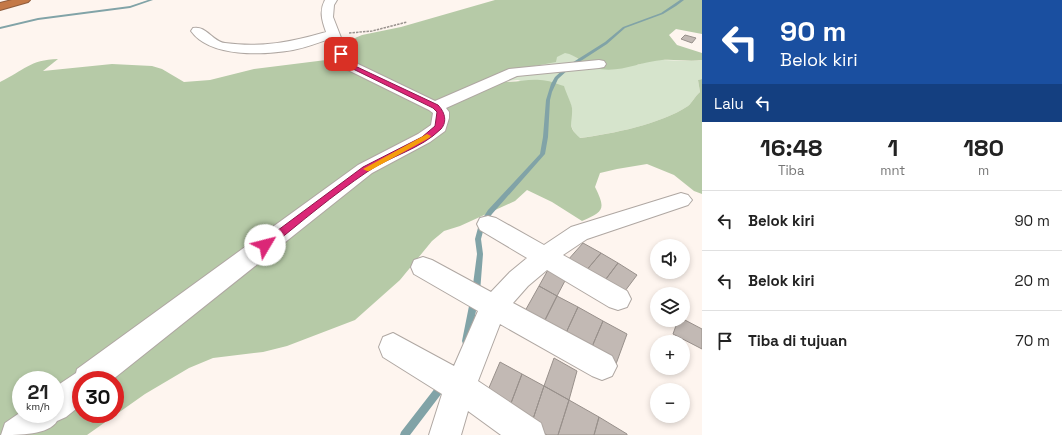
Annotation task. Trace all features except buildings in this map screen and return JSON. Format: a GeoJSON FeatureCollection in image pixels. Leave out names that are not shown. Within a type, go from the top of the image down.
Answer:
{"type":"FeatureCollection","features":[{"type":"Feature","properties":{"kind":"highway"},"geometry":{"type":"LineString","coordinates":[[0,6],[24,0]]}},
{"type":"Feature","properties":{"kind":"street"},"geometry":{"type":"LineString","coordinates":[[100,371],[365,169],[424,138],[439,127],[441,112],[436,106],[353,67],[341,54],[327,17],[328,5],[331,0]]}},
{"type":"Feature","properties":{"kind":"street"},"geometry":{"type":"LineString","coordinates":[[197,31],[213,44],[224,47],[258,49],[293,46],[333,34]]}},
{"type":"Feature","properties":{"kind":"street"},"geometry":{"type":"LineString","coordinates":[[436,106],[514,72],[599,64]]}},
{"type":"Feature","properties":{"kind":"street"},"geometry":{"type":"LineString","coordinates":[[445,435],[451,382],[481,300],[519,279],[561,244],[579,233],[681,200]]}},
{"type":"Feature","properties":{"kind":"street"},"geometry":{"type":"LineString","coordinates":[[488,224],[618,299]]}},
{"type":"Feature","properties":{"kind":"street"},"geometry":{"type":"LineString","coordinates":[[423,267],[602,366]]}},
{"type":"Feature","properties":{"kind":"street"},"geometry":{"type":"LineString","coordinates":[[393,347],[451,382],[529,435]]}},
{"type":"Feature","properties":{"kind":"street"},"geometry":{"type":"LineString","coordinates":[[64,399],[72,393]]}},
{"type":"Feature","properties":{"kind":"street"},"geometry":{"type":"LineString","coordinates":[[17,435],[32,423]]}},
{"type":"Feature","properties":{"kind":"path"},"geometry":{"type":"LineString","coordinates":[[333,34],[372,31],[408,22]]}},
{"type":"Feature","properties":{"kind":"green space"},"geometry":{"type":"Polygon","coordinates":[[[495,0],[702,0],[702,34],[676,29],[669,35],[677,45],[702,53],[702,60],[653,61],[612,70],[591,67],[565,53],[557,57],[556,62],[498,73],[494,77],[499,80],[510,82],[543,80],[564,86],[572,108],[571,124],[573,130],[580,138],[607,134],[636,127],[677,112],[688,106],[700,92],[698,80],[702,79],[702,194],[694,191],[674,175],[647,164],[617,169],[600,173],[595,187],[601,200],[601,209],[595,215],[582,221],[552,202],[527,190],[515,201],[460,226],[444,231],[432,241],[400,280],[355,320],[287,346],[263,352],[213,358],[189,368],[145,394],[124,409],[124,371],[72,371],[72,423],[104,423],[87,435],[0,435],[0,82],[40,61],[58,59],[43,71],[112,64],[152,66],[162,69],[184,82],[210,80],[254,69],[326,60],[335,57],[348,41],[362,35],[401,27],[495,0]]]}},
{"type":"Feature","properties":{"kind":"green space"},"geometry":{"type":"Polygon","coordinates":[[[565,52],[572,54],[585,65],[638,65],[646,62],[662,60],[702,60],[702,79],[698,80],[700,92],[688,106],[664,118],[621,131],[579,138],[572,127],[572,111],[569,100],[518,80],[500,82],[494,77],[498,73],[535,66],[565,52]]]}},
{"type":"Feature","properties":{"kind":"waterway"},"geometry":{"type":"LineString","coordinates":[[0,28],[38,19],[130,7],[151,0]]}},
{"type":"Feature","properties":{"kind":"waterway"},"geometry":{"type":"LineString","coordinates":[[476,292],[480,254],[478,239],[482,224],[490,212],[542,154],[548,100],[553,84],[557,78],[562,72],[606,43],[627,26],[662,14],[682,0]]}},
{"type":"Feature","properties":{"kind":"waterway"},"geometry":{"type":"LineString","coordinates":[[466,341],[474,301]]}},
{"type":"Feature","properties":{"kind":"waterway"},"geometry":{"type":"LineString","coordinates":[[404,435],[442,386]]}},
{"type":"Feature","properties":{"kind":"slow traffic"},"geometry":{"type":"LineString","coordinates":[[367,169],[427,136]]}},
{"type":"Feature","properties":{"kind":"route"},"geometry":{"type":"LineString","coordinates":[[265,245],[365,169],[424,138],[439,127],[441,112],[436,106],[367,75],[353,67],[341,54]]}}]}
